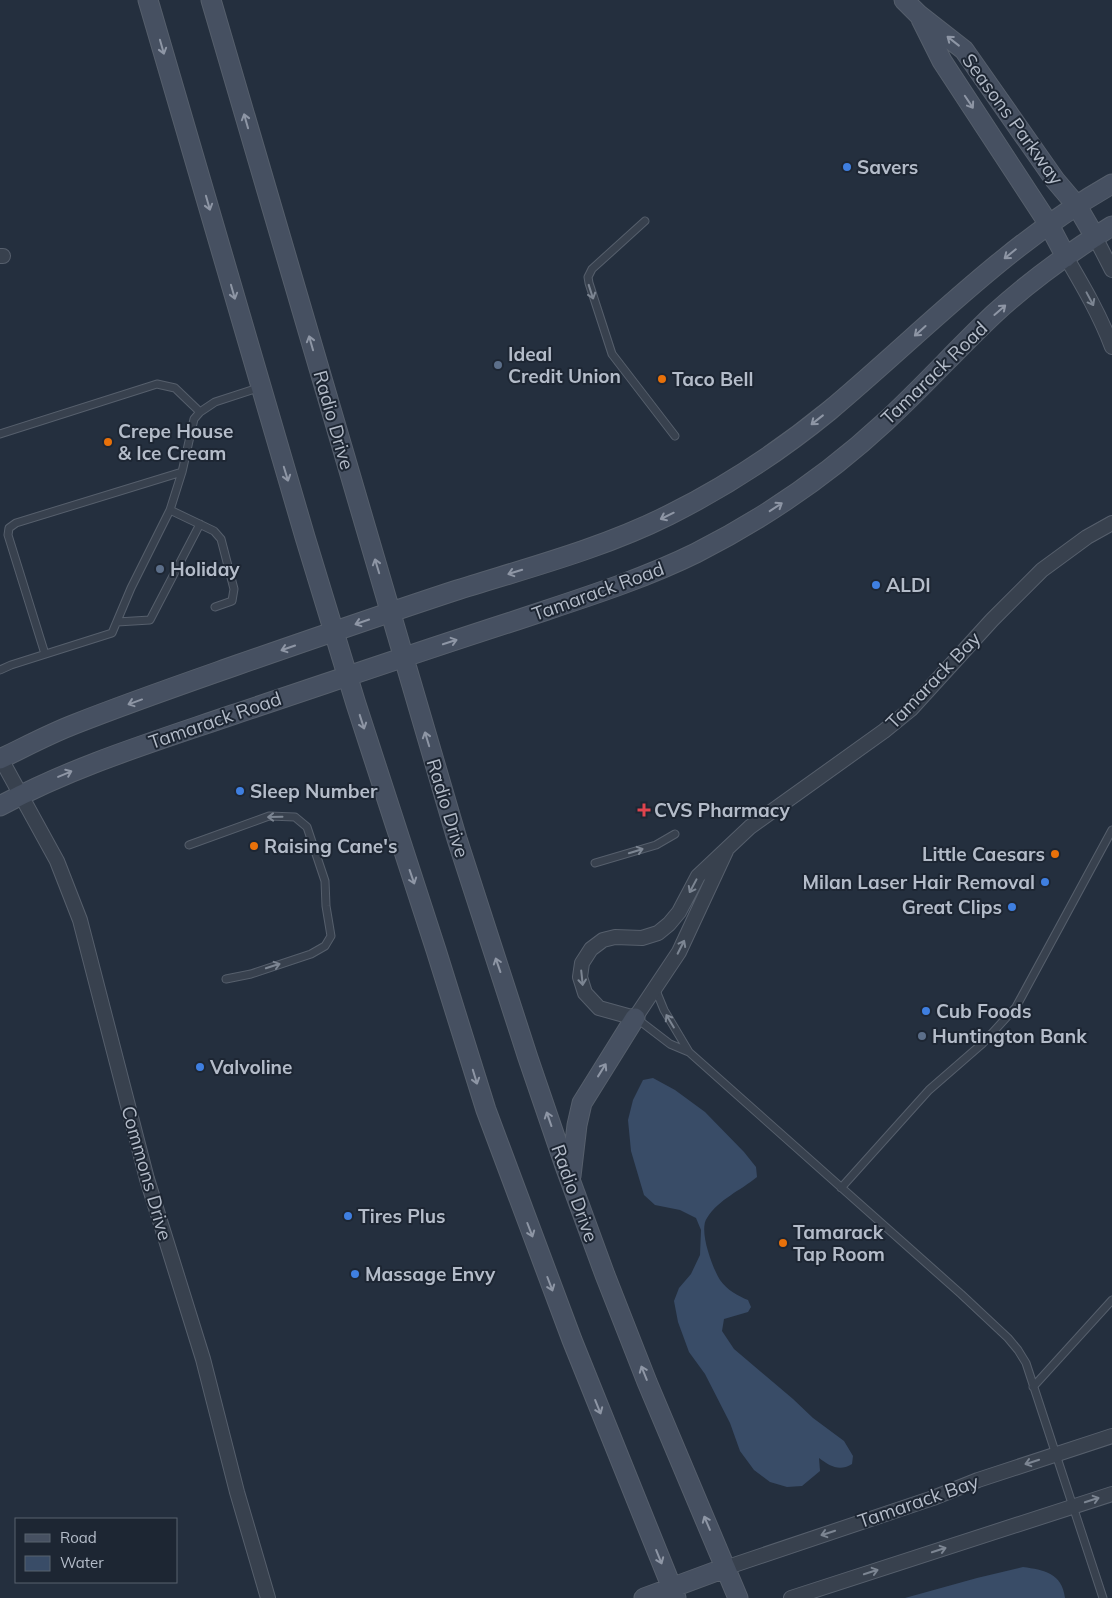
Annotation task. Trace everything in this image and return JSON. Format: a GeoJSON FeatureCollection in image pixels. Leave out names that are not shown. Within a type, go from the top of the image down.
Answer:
{"type":"FeatureCollection","features":[{"type":"Feature","properties":{"kind":"main road"},"geometry":{"type":"LineString","coordinates":[[148,0],[334,632],[486,1110],[572,1340],[674,1593]]}},
{"type":"Feature","properties":{"kind":"main road","name":"Radio Drive"},"geometry":{"type":"LineString","coordinates":[[211,0],[468,874],[570,1182],[633,1347],[738,1598]]}},
{"type":"Feature","properties":{"kind":"main road","name":"Seasons Parkway"},"geometry":{"type":"LineString","coordinates":[[904,0],[918,14],[964,50],[1056,180],[1077,206],[1095,237]]}},
{"type":"Feature","properties":{"kind":"main road","name":"Seasons Parkway"},"geometry":{"type":"LineString","coordinates":[[918,14],[942,61],[1048,223],[1066,257]]}},
{"type":"Feature","properties":{"kind":"main road","name":"Tamarack Road"},"geometry":{"type":"LineString","coordinates":[[0,758],[72,725],[390,612],[583,551],[629,534],[670,514],[738,476],[786,444],[827,413],[974,282],[1048,223],[1112,184]]}},
{"type":"Feature","properties":{"kind":"main road","name":"Tamarack Road"},"geometry":{"type":"LineString","coordinates":[[0,806],[52,779],[93,762],[628,582],[694,554],[735,532],[789,498],[850,452],[906,402],[996,313],[1066,257],[1112,226]]}},
{"type":"Feature","properties":{"kind":"main road"},"geometry":{"type":"LineString","coordinates":[[570,1182],[580,1108],[594,1082],[635,1018]]}},
{"type":"Feature","properties":{"kind":"main road"},"geometry":{"type":"LineString","coordinates":[[644,1598],[674,1593],[726,1568]]}},
{"type":"Feature","properties":{"kind":"street"},"geometry":{"type":"LineString","coordinates":[[1095,237],[1112,270]]}},
{"type":"Feature","properties":{"kind":"street"},"geometry":{"type":"LineString","coordinates":[[1066,257],[1099,316],[1112,347]]}},
{"type":"Feature","properties":{"kind":"street","name":"Tamarack Bay"},"geometry":{"type":"LineString","coordinates":[[726,851],[679,952],[635,1018],[599,1008],[585,993],[580,977],[582,963],[591,949],[602,940],[615,937],[642,938],[658,933],[680,912],[698,876],[750,827],[884,731],[911,708],[992,620],[1042,570],[1087,537],[1112,523]]}},
{"type":"Feature","properties":{"kind":"street","name":"Commons Drive"},"geometry":{"type":"LineString","coordinates":[[0,758],[66,880],[87,943],[147,1179],[203,1358],[237,1492],[268,1598]]}},
{"type":"Feature","properties":{"kind":"street","name":"Tamarack Bay"},"geometry":{"type":"LineString","coordinates":[[726,1568],[933,1498],[978,1480],[1112,1436]]}},
{"type":"Feature","properties":{"kind":"street"},"geometry":{"type":"LineString","coordinates":[[791,1598],[1112,1494]]}},
{"type":"Feature","properties":{"kind":"lane"},"geometry":{"type":"LineString","coordinates":[[645,221],[592,269],[588,277],[612,354],[675,436]]}},
{"type":"Feature","properties":{"kind":"lane"},"geometry":{"type":"LineString","coordinates":[[0,434],[156,384],[175,388],[200,412]]}},
{"type":"Feature","properties":{"kind":"lane"},"geometry":{"type":"LineString","coordinates":[[0,670],[112,633],[131,588],[170,510],[182,472],[194,419],[200,412],[216,402],[261,387]]}},
{"type":"Feature","properties":{"kind":"lane"},"geometry":{"type":"LineString","coordinates":[[45,654],[8,535],[9,528],[16,523],[182,472]]}},
{"type":"Feature","properties":{"kind":"lane"},"geometry":{"type":"LineString","coordinates":[[170,510],[214,531],[221,539],[234,589],[232,601],[215,607]]}},
{"type":"Feature","properties":{"kind":"lane"},"geometry":{"type":"LineString","coordinates":[[117,622],[150,620],[200,524]]}},
{"type":"Feature","properties":{"kind":"lane"},"geometry":{"type":"LineString","coordinates":[[189,845],[270,816],[295,817],[306,827],[325,880],[326,906],[331,936],[325,946],[311,954],[251,974],[226,979]]}},
{"type":"Feature","properties":{"kind":"lane"},"geometry":{"type":"LineString","coordinates":[[841,1188],[929,1090],[983,1043],[1016,1007],[1112,830]]}},
{"type":"Feature","properties":{"kind":"lane"},"geometry":{"type":"LineString","coordinates":[[595,863],[656,845],[675,834]]}},
{"type":"Feature","properties":{"kind":"lane"},"geometry":{"type":"LineString","coordinates":[[655,988],[664,1010],[689,1052],[961,1294],[1008,1338],[1018,1350],[1026,1362],[1104,1598]]}},
{"type":"Feature","properties":{"kind":"lane"},"geometry":{"type":"LineString","coordinates":[[635,1018],[670,1044],[689,1052]]}},
{"type":"Feature","properties":{"kind":"lane"},"geometry":{"type":"LineString","coordinates":[[1033,1387],[1112,1300]]}},
{"type":"Feature","properties":{"kind":"water"},"geometry":{"type":"Polygon","coordinates":[[[653,1078],[675,1090],[705,1112],[756,1167],[757,1177],[724,1200],[707,1218],[704,1231],[705,1240],[710,1259],[720,1280],[740,1297],[748,1300],[751,1307],[748,1312],[724,1319],[722,1331],[734,1349],[813,1418],[844,1441],[853,1456],[852,1464],[843,1468],[831,1466],[819,1458],[820,1471],[802,1486],[787,1487],[770,1482],[754,1470],[740,1451],[730,1423],[705,1374],[689,1352],[678,1322],[674,1301],[679,1288],[691,1274],[700,1255],[701,1230],[696,1218],[680,1210],[655,1205],[644,1195],[631,1151],[628,1120],[633,1100],[643,1080],[653,1078]]]}},
{"type":"Feature","properties":{"kind":"water"},"geometry":{"type":"Polygon","coordinates":[[[1023,1567],[1051,1574],[1060,1583],[1065,1598],[905,1598],[977,1578],[1023,1567]]]}},
{"type":"Feature","properties":{"kind":"place","name":"Savers"},"geometry":{"type":"Point","coordinates":[847,167]}},
{"type":"Feature","properties":{"kind":"place","name":"Ideal Credit Union"},"geometry":{"type":"Point","coordinates":[498,365]}},
{"type":"Feature","properties":{"kind":"place","name":"Taco Bell"},"geometry":{"type":"Point","coordinates":[662,379]}},
{"type":"Feature","properties":{"kind":"place","name":"Crepe House & Ice Cream"},"geometry":{"type":"Point","coordinates":[108,442]}},
{"type":"Feature","properties":{"kind":"place","name":"Holiday"},"geometry":{"type":"Point","coordinates":[160,569]}},
{"type":"Feature","properties":{"kind":"place","name":"ALDI"},"geometry":{"type":"Point","coordinates":[876,585]}},
{"type":"Feature","properties":{"kind":"place","name":"Sleep Number"},"geometry":{"type":"Point","coordinates":[240,791]}},
{"type":"Feature","properties":{"kind":"place","name":"CVS Pharmacy"},"geometry":{"type":"Point","coordinates":[644,810]}},
{"type":"Feature","properties":{"kind":"place","name":"Raising Cane's"},"geometry":{"type":"Point","coordinates":[254,846]}},
{"type":"Feature","properties":{"kind":"place","name":"Little Caesars"},"geometry":{"type":"Point","coordinates":[1055,854]}},
{"type":"Feature","properties":{"kind":"place","name":"Milan Laser Hair Removal"},"geometry":{"type":"Point","coordinates":[1045,882]}},
{"type":"Feature","properties":{"kind":"place","name":"Great Clips"},"geometry":{"type":"Point","coordinates":[1012,907]}},
{"type":"Feature","properties":{"kind":"place","name":"Cub Foods"},"geometry":{"type":"Point","coordinates":[926,1011]}},
{"type":"Feature","properties":{"kind":"place","name":"Huntington Bank"},"geometry":{"type":"Point","coordinates":[922,1036]}},
{"type":"Feature","properties":{"kind":"place","name":"Valvoline"},"geometry":{"type":"Point","coordinates":[200,1067]}},
{"type":"Feature","properties":{"kind":"place","name":"Tires Plus"},"geometry":{"type":"Point","coordinates":[348,1216]}},
{"type":"Feature","properties":{"kind":"place","name":"Tamarack Tap Room"},"geometry":{"type":"Point","coordinates":[783,1243]}},
{"type":"Feature","properties":{"kind":"place","name":"Massage Envy"},"geometry":{"type":"Point","coordinates":[355,1274]}}]}
